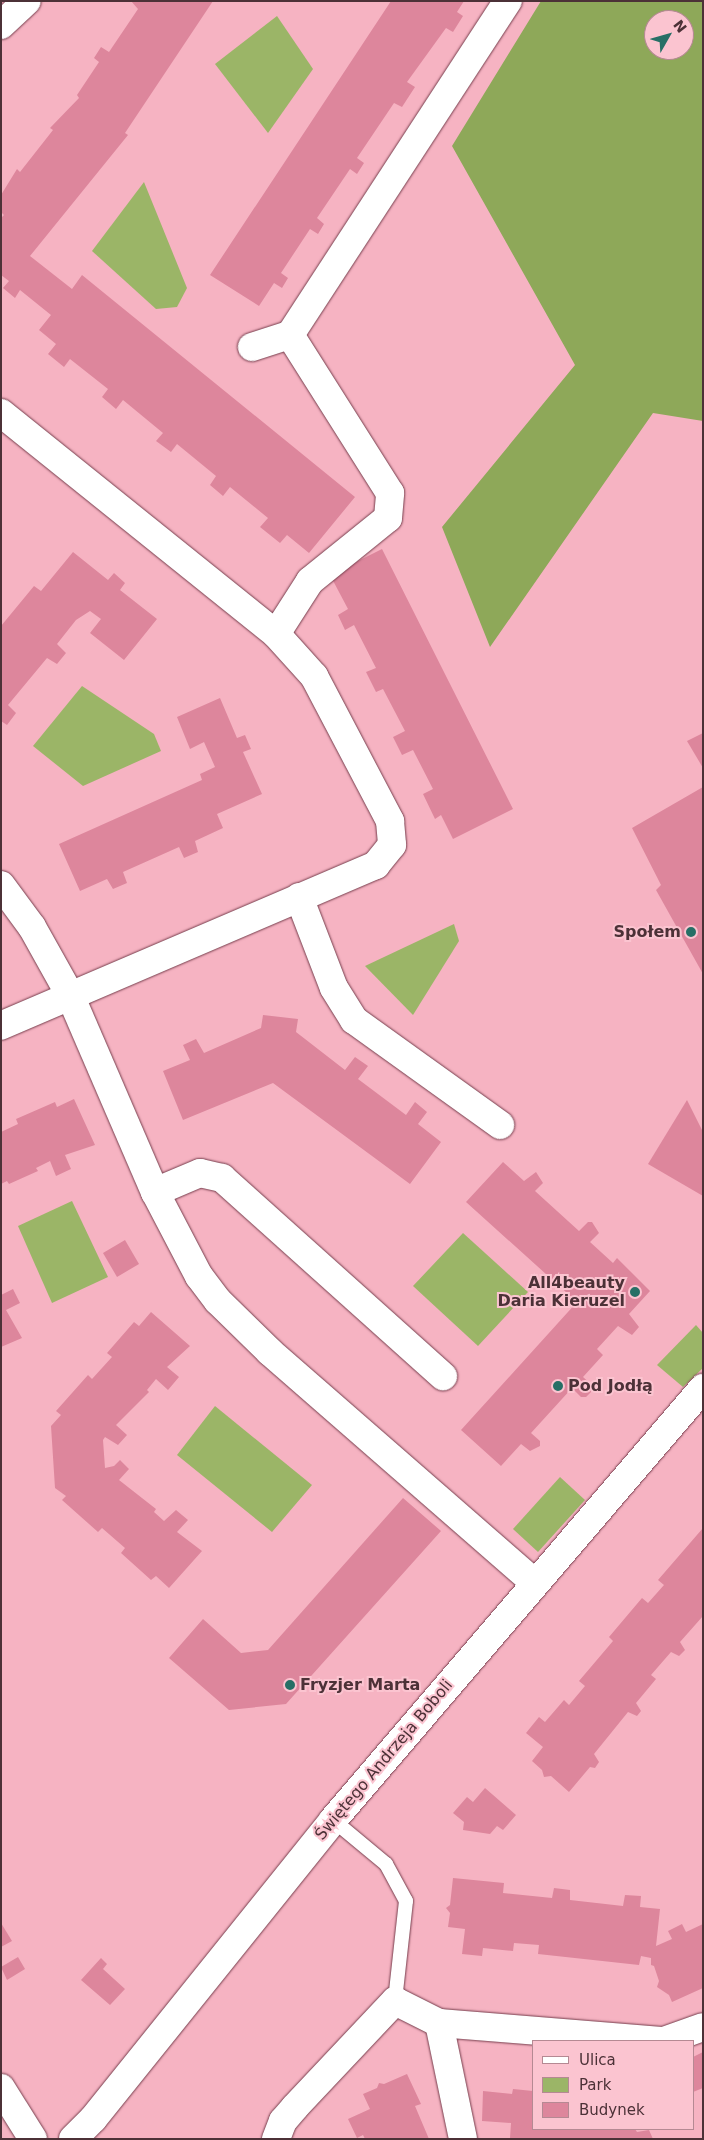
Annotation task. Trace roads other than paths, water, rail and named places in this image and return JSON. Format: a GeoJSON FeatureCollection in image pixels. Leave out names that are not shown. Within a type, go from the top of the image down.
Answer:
{"type":"FeatureCollection","features":[{"type":"Feature","properties":{"kind":"street"},"geometry":{"type":"LineString","coordinates":[[1,25],[27,1]]}},
{"type":"Feature","properties":{"kind":"street"},"geometry":{"type":"LineString","coordinates":[[252,347],[290,335],[508,1]]}},
{"type":"Feature","properties":{"kind":"street"},"geometry":{"type":"LineString","coordinates":[[276,634],[310,582],[388,518],[390,493],[290,335]]}},
{"type":"Feature","properties":{"kind":"street"},"geometry":{"type":"LineString","coordinates":[[1,413],[276,634],[314,676],[390,821],[392,845],[376,865],[1,1026]]}},
{"type":"Feature","properties":{"kind":"street"},"geometry":{"type":"LineString","coordinates":[[1,885],[32,927],[70,995],[155,1192],[199,1276],[218,1301],[270,1352],[534,1582]]}},
{"type":"Feature","properties":{"kind":"street"},"geometry":{"type":"LineString","coordinates":[[299,897],[334,988],[354,1020],[500,1125]]}},
{"type":"Feature","properties":{"kind":"street"},"geometry":{"type":"LineString","coordinates":[[155,1192],[200,1173],[222,1178],[442,1376]]}},
{"type":"Feature","properties":{"kind":"street","name":"Świętego Andrzeja Boboli"},"geometry":{"type":"LineString","coordinates":[[73,2139],[93,2119],[333,1820],[534,1582],[703,1388]]}},
{"type":"Feature","properties":{"kind":"street"},"geometry":{"type":"LineString","coordinates":[[276,2139],[283,2121],[294,2107],[395,2001],[439,2023],[652,2040]]}},
{"type":"Feature","properties":{"kind":"street"},"geometry":{"type":"LineString","coordinates":[[439,2023],[463,2139]]}},
{"type":"Feature","properties":{"kind":"street"},"geometry":{"type":"LineString","coordinates":[[667,2040],[703,2027]]}},
{"type":"Feature","properties":{"kind":"street"},"geometry":{"type":"LineString","coordinates":[[1,2088],[33,2139]]}},
{"type":"Feature","properties":{"kind":"lane"},"geometry":{"type":"LineString","coordinates":[[333,1820],[386,1864],[406,1902],[395,2001]]}},
{"type":"Feature","properties":{"kind":"place","name":"Społem"},"geometry":{"type":"Point","coordinates":[691,932]}},
{"type":"Feature","properties":{"kind":"place","name":"All4beauty Daria Kieruzel"},"geometry":{"type":"Point","coordinates":[635,1292]}},
{"type":"Feature","properties":{"kind":"place","name":"Pod Jodłą"},"geometry":{"type":"Point","coordinates":[558,1386]}},
{"type":"Feature","properties":{"kind":"place","name":"Fryzjer Marta"},"geometry":{"type":"Point","coordinates":[290,1685]}}]}
